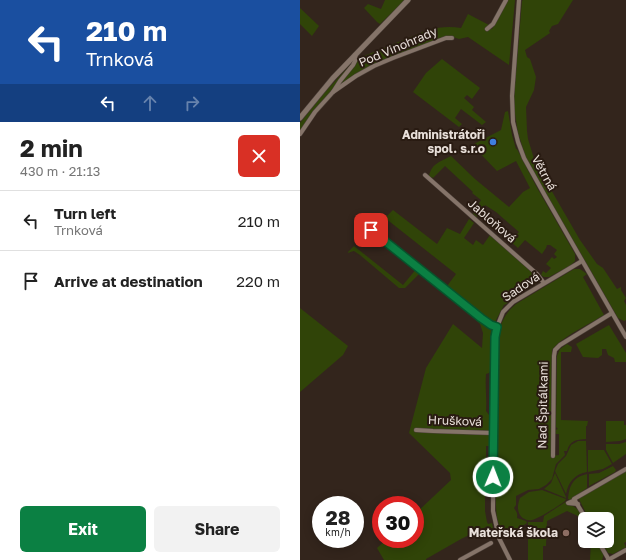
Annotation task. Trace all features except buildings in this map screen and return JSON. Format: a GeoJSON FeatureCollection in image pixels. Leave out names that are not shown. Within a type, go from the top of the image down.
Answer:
{"type":"FeatureCollection","features":[{"type":"Feature","properties":{"kind":"street"},"geometry":{"type":"LineString","coordinates":[[300,118],[318,95],[408,0]]}},
{"type":"Feature","properties":{"kind":"street"},"geometry":{"type":"LineString","coordinates":[[487,29],[493,24],[506,0]]}},
{"type":"Feature","properties":{"kind":"street","name":"Větrná"},"geometry":{"type":"LineString","coordinates":[[519,0],[512,96],[515,130],[524,158],[626,337]]}},
{"type":"Feature","properties":{"kind":"street","name":"Pod Vinohrady"},"geometry":{"type":"LineString","coordinates":[[333,92],[356,76],[393,58],[446,38],[452,38]]}},
{"type":"Feature","properties":{"kind":"street"},"geometry":{"type":"LineString","coordinates":[[300,134],[315,112],[333,92],[355,61],[355,55]]}},
{"type":"Feature","properties":{"kind":"street","name":"Jabloňová"},"geometry":{"type":"LineString","coordinates":[[425,175],[538,274],[544,283]]}},
{"type":"Feature","properties":{"kind":"street"},"geometry":{"type":"LineString","coordinates":[[371,230],[481,318],[497,327]]}},
{"type":"Feature","properties":{"kind":"street","name":"Sadová"},"geometry":{"type":"LineString","coordinates":[[510,560],[499,538],[493,514],[495,337],[497,327],[503,312],[510,304],[582,261]]}},
{"type":"Feature","properties":{"kind":"street","name":"Nad Špitálkami"},"geometry":{"type":"LineString","coordinates":[[553,456],[555,350],[560,345],[612,313]]}},
{"type":"Feature","properties":{"kind":"street","name":"Hrušková"},"geometry":{"type":"LineString","coordinates":[[416,430],[433,432],[493,432]]}},
{"type":"Feature","properties":{"kind":"street"},"geometry":{"type":"LineString","coordinates":[[578,504],[568,503],[626,470]]}},
{"type":"Feature","properties":{"kind":"street"},"geometry":{"type":"LineString","coordinates":[[575,500],[582,512]]}},
{"type":"Feature","properties":{"kind":"street"},"geometry":{"type":"LineString","coordinates":[[460,560],[491,543]]}},
{"type":"Feature","properties":{"kind":"street"},"geometry":{"type":"LineString","coordinates":[[602,548],[609,560],[626,550]]}},
{"type":"Feature","properties":{"kind":"green space"},"geometry":{"type":"Polygon","coordinates":[[[385,0],[405,0],[380,24],[364,8],[368,4],[381,9],[385,0]]]}},
{"type":"Feature","properties":{"kind":"green space"},"geometry":{"type":"Polygon","coordinates":[[[508,0],[515,0],[509,65],[468,37],[459,39],[450,36],[395,57],[337,87],[359,58],[428,30],[444,27],[461,28],[468,14],[489,25],[487,29],[492,29],[508,0]]]}},
{"type":"Feature","properties":{"kind":"green space"},"geometry":{"type":"Polygon","coordinates":[[[523,0],[573,0],[558,24],[552,26],[549,31],[550,33],[525,50],[527,57],[530,59],[536,77],[534,90],[526,107],[528,139],[535,162],[580,240],[597,264],[603,268],[617,289],[621,287],[621,290],[626,298],[624,301],[626,305],[626,320],[624,321],[618,318],[527,160],[518,133],[514,97],[523,0]]]}},
{"type":"Feature","properties":{"kind":"green space"},"geometry":{"type":"Polygon","coordinates":[[[300,8],[319,26],[312,36],[300,24],[300,8]]]}},
{"type":"Feature","properties":{"kind":"green space"},"geometry":{"type":"Polygon","coordinates":[[[442,59],[480,88],[472,99],[467,95],[464,98],[474,107],[472,110],[486,122],[482,125],[461,109],[455,118],[462,124],[459,127],[413,92],[426,73],[442,59]]]}},
{"type":"Feature","properties":{"kind":"green space"},"geometry":{"type":"Polygon","coordinates":[[[352,63],[300,131],[300,123],[324,93],[352,63]]]}},
{"type":"Feature","properties":{"kind":"green space"},"geometry":{"type":"Polygon","coordinates":[[[508,111],[516,149],[575,254],[575,261],[570,266],[549,277],[544,277],[541,275],[543,271],[546,273],[551,268],[546,264],[552,257],[554,259],[557,257],[554,254],[557,250],[550,245],[547,245],[542,254],[525,240],[518,248],[510,241],[519,232],[496,212],[485,205],[477,217],[473,214],[481,200],[445,166],[433,178],[429,176],[434,166],[451,156],[475,179],[509,207],[523,192],[530,188],[516,161],[497,171],[472,145],[501,130],[505,112],[508,111]]]}},
{"type":"Feature","properties":{"kind":"green space"},"geometry":{"type":"Polygon","coordinates":[[[393,210],[437,244],[447,228],[460,234],[469,219],[474,223],[464,238],[473,245],[476,240],[483,245],[490,235],[537,277],[537,282],[533,286],[531,283],[506,299],[508,303],[504,305],[495,322],[492,322],[477,312],[447,286],[456,274],[385,218],[393,210]]]}},
{"type":"Feature","properties":{"kind":"green space"},"geometry":{"type":"Polygon","coordinates":[[[354,246],[403,285],[417,268],[490,327],[492,331],[490,371],[486,374],[486,411],[490,420],[490,446],[486,446],[486,470],[489,470],[489,474],[485,474],[485,511],[487,522],[488,524],[492,523],[493,528],[490,531],[488,526],[461,539],[426,560],[384,560],[377,548],[424,548],[424,506],[451,480],[450,473],[409,433],[426,368],[453,324],[482,348],[483,333],[480,324],[468,312],[420,273],[405,288],[399,288],[360,255],[354,251],[347,253],[354,246]]]}},
{"type":"Feature","properties":{"kind":"green space"},"geometry":{"type":"Polygon","coordinates":[[[574,269],[580,269],[587,274],[583,277],[604,315],[569,336],[556,345],[552,350],[551,456],[559,455],[559,434],[555,434],[555,430],[558,429],[556,427],[557,356],[560,349],[567,344],[572,347],[571,352],[561,352],[561,420],[588,421],[586,426],[586,439],[574,441],[568,447],[567,451],[564,451],[565,455],[556,464],[552,479],[546,485],[539,489],[528,490],[516,496],[516,505],[514,508],[517,513],[517,518],[526,521],[527,523],[507,535],[502,535],[496,507],[498,338],[500,328],[506,315],[516,304],[574,269]]]}},
{"type":"Feature","properties":{"kind":"green space"},"geometry":{"type":"Polygon","coordinates":[[[300,308],[348,346],[343,355],[300,392],[300,308]]]}},
{"type":"Feature","properties":{"kind":"green space"},"geometry":{"type":"Polygon","coordinates":[[[609,325],[626,353],[626,362],[615,362],[614,358],[608,355],[606,349],[602,349],[602,355],[598,358],[583,357],[576,344],[609,325]]]}},
{"type":"Feature","properties":{"kind":"green space"},"geometry":{"type":"Polygon","coordinates":[[[606,421],[624,421],[624,425],[626,425],[626,439],[606,442],[606,421]]]}},
{"type":"Feature","properties":{"kind":"green space"},"geometry":{"type":"Polygon","coordinates":[[[578,441],[586,441],[587,472],[579,475],[570,482],[566,494],[555,471],[558,464],[566,456],[571,445],[578,441]]]}},
{"type":"Feature","properties":{"kind":"green space"},"geometry":{"type":"Polygon","coordinates":[[[626,442],[626,454],[613,463],[606,450],[606,444],[619,444],[626,442]]]}},
{"type":"Feature","properties":{"kind":"green space"},"geometry":{"type":"Polygon","coordinates":[[[588,450],[604,450],[612,464],[603,469],[588,472],[588,450]]]}},
{"type":"Feature","properties":{"kind":"green space"},"geometry":{"type":"Polygon","coordinates":[[[613,466],[616,470],[615,472],[589,486],[589,474],[599,473],[613,466]]]}},
{"type":"Feature","properties":{"kind":"green space"},"geometry":{"type":"Polygon","coordinates":[[[626,470],[626,542],[624,543],[626,547],[613,554],[608,553],[605,548],[614,548],[614,512],[586,512],[578,497],[626,470]]]}},
{"type":"Feature","properties":{"kind":"green space"},"geometry":{"type":"Polygon","coordinates":[[[555,473],[566,498],[544,489],[551,483],[555,473]]]}},
{"type":"Feature","properties":{"kind":"green space"},"geometry":{"type":"Polygon","coordinates":[[[587,474],[587,488],[570,500],[568,499],[569,490],[575,480],[582,475],[587,474]]]}},
{"type":"Feature","properties":{"kind":"green space"},"geometry":{"type":"Polygon","coordinates":[[[542,490],[566,499],[559,506],[539,517],[532,520],[524,519],[518,511],[520,498],[529,492],[542,490]]]}},
{"type":"Feature","properties":{"kind":"green space"},"geometry":{"type":"Polygon","coordinates":[[[567,501],[569,505],[575,507],[580,512],[578,512],[578,516],[567,511],[547,521],[546,546],[543,546],[543,560],[528,560],[528,522],[543,522],[544,516],[567,501]]]}},
{"type":"Feature","properties":{"kind":"green space"},"geometry":{"type":"Polygon","coordinates":[[[591,548],[600,548],[604,554],[602,560],[590,560],[591,548]]]}},
{"type":"Feature","properties":{"kind":"place","name":"Administrátoři spol. s.r.o"},"geometry":{"type":"Point","coordinates":[493,142]}},
{"type":"Feature","properties":{"kind":"place","name":"Mateřská škola"},"geometry":{"type":"Point","coordinates":[566,533]}},
{"type":"Feature","properties":{"kind":"route"},"geometry":{"type":"LineString","coordinates":[[371,230],[481,318],[497,327],[495,337],[494,374],[493,477]]}}]}
